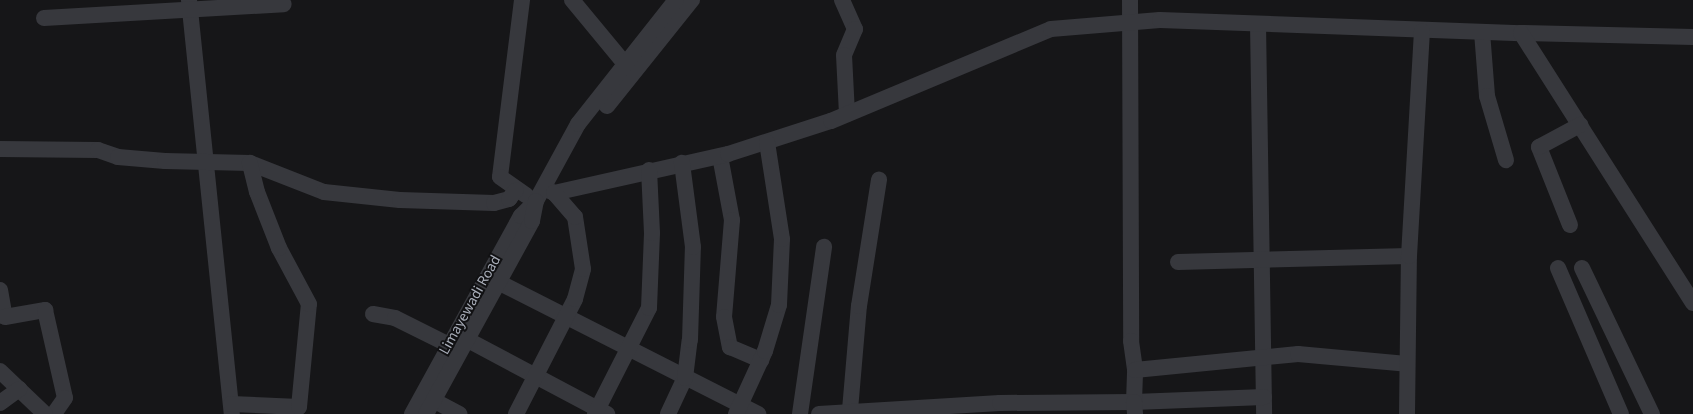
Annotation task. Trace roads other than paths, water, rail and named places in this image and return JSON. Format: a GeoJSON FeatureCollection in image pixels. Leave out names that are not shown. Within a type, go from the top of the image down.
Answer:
{"type":"FeatureCollection","features":[{"type":"Feature","properties":{"kind":"street"},"geometry":{"type":"LineString","coordinates":[[522,0],[500,177],[516,190],[544,194],[720,156],[767,142],[847,114],[1050,29],[1129,22],[1693,37]]}},
{"type":"Feature","properties":{"kind":"street"},"geometry":{"type":"LineString","coordinates":[[572,0],[625,64]]}},
{"type":"Feature","properties":{"kind":"street","name":"Limayewadi Road"},"geometry":{"type":"LineString","coordinates":[[430,407],[532,221],[578,124],[676,0]]}},
{"type":"Feature","properties":{"kind":"street","name":"Limayewadi Road"},"geometry":{"type":"LineString","coordinates":[[565,152],[692,0]]}},
{"type":"Feature","properties":{"kind":"street"},"geometry":{"type":"LineString","coordinates":[[1130,0],[1130,341],[1135,370],[1134,408]]}},
{"type":"Feature","properties":{"kind":"street"},"geometry":{"type":"LineString","coordinates":[[846,2],[855,29],[844,55],[847,114]]}},
{"type":"Feature","properties":{"kind":"street"},"geometry":{"type":"LineString","coordinates":[[44,18],[189,5],[284,4]]}},
{"type":"Feature","properties":{"kind":"street"},"geometry":{"type":"LineString","coordinates":[[189,5],[231,409],[298,407],[309,304],[279,248],[250,163]]}},
{"type":"Feature","properties":{"kind":"street"},"geometry":{"type":"LineString","coordinates":[[1258,24],[1264,414]]}},
{"type":"Feature","properties":{"kind":"street"},"geometry":{"type":"LineString","coordinates":[[1407,414],[1406,364],[1409,256],[1422,31]]}},
{"type":"Feature","properties":{"kind":"street"},"geometry":{"type":"LineString","coordinates":[[1482,32],[1487,96],[1506,160]]}},
{"type":"Feature","properties":{"kind":"street"},"geometry":{"type":"LineString","coordinates":[[1521,33],[1693,303]]}},
{"type":"Feature","properties":{"kind":"street"},"geometry":{"type":"LineString","coordinates":[[1570,225],[1539,147],[1580,125]]}},
{"type":"Feature","properties":{"kind":"street"},"geometry":{"type":"LineString","coordinates":[[738,410],[761,360],[779,305],[782,239],[767,142]]}},
{"type":"Feature","properties":{"kind":"street"},"geometry":{"type":"LineString","coordinates":[[0,149],[98,150],[118,157],[205,163],[250,163],[324,192],[494,203],[509,199],[516,190]]}},
{"type":"Feature","properties":{"kind":"street"},"geometry":{"type":"LineString","coordinates":[[720,156],[732,220],[724,317],[730,347],[761,360]]}},
{"type":"Feature","properties":{"kind":"street"},"geometry":{"type":"LineString","coordinates":[[668,414],[685,378],[693,247],[682,163]]}},
{"type":"Feature","properties":{"kind":"street"},"geometry":{"type":"LineString","coordinates":[[466,339],[600,412],[649,308],[652,233],[649,170]]}},
{"type":"Feature","properties":{"kind":"street"},"geometry":{"type":"LineString","coordinates":[[850,410],[859,306],[879,180]]}},
{"type":"Feature","properties":{"kind":"street"},"geometry":{"type":"LineString","coordinates":[[516,414],[566,320],[575,299],[582,260],[575,217],[544,194]]}},
{"type":"Feature","properties":{"kind":"street","name":"Limayewadi Road"},"geometry":{"type":"LineString","coordinates":[[412,414],[448,344],[521,216],[544,194]]}},
{"type":"Feature","properties":{"kind":"street"},"geometry":{"type":"LineString","coordinates":[[800,414],[824,247]]}},
{"type":"Feature","properties":{"kind":"street"},"geometry":{"type":"LineString","coordinates":[[1178,262],[1409,256]]}},
{"type":"Feature","properties":{"kind":"street"},"geometry":{"type":"LineString","coordinates":[[1558,268],[1621,414]]}},
{"type":"Feature","properties":{"kind":"street"},"geometry":{"type":"LineString","coordinates":[[1582,268],[1652,414]]}},
{"type":"Feature","properties":{"kind":"street"},"geometry":{"type":"LineString","coordinates":[[498,282],[566,320],[685,378],[738,410],[758,414]]}},
{"type":"Feature","properties":{"kind":"street"},"geometry":{"type":"LineString","coordinates":[[0,290],[5,317],[45,310],[64,398],[54,414]]}},
{"type":"Feature","properties":{"kind":"street"},"geometry":{"type":"LineString","coordinates":[[373,314],[395,318],[448,344]]}},
{"type":"Feature","properties":{"kind":"street"},"geometry":{"type":"LineString","coordinates":[[1135,370],[1298,354],[1406,364]]}},
{"type":"Feature","properties":{"kind":"street"},"geometry":{"type":"LineString","coordinates":[[0,371],[45,414]]}},
{"type":"Feature","properties":{"kind":"street"},"geometry":{"type":"LineString","coordinates":[[0,403],[19,389]]}},
{"type":"Feature","properties":{"kind":"street"},"geometry":{"type":"LineString","coordinates":[[818,414],[850,410],[1134,408],[1264,398]]}},
{"type":"Feature","properties":{"kind":"street"},"geometry":{"type":"LineString","coordinates":[[430,407],[459,414]]}}]}
